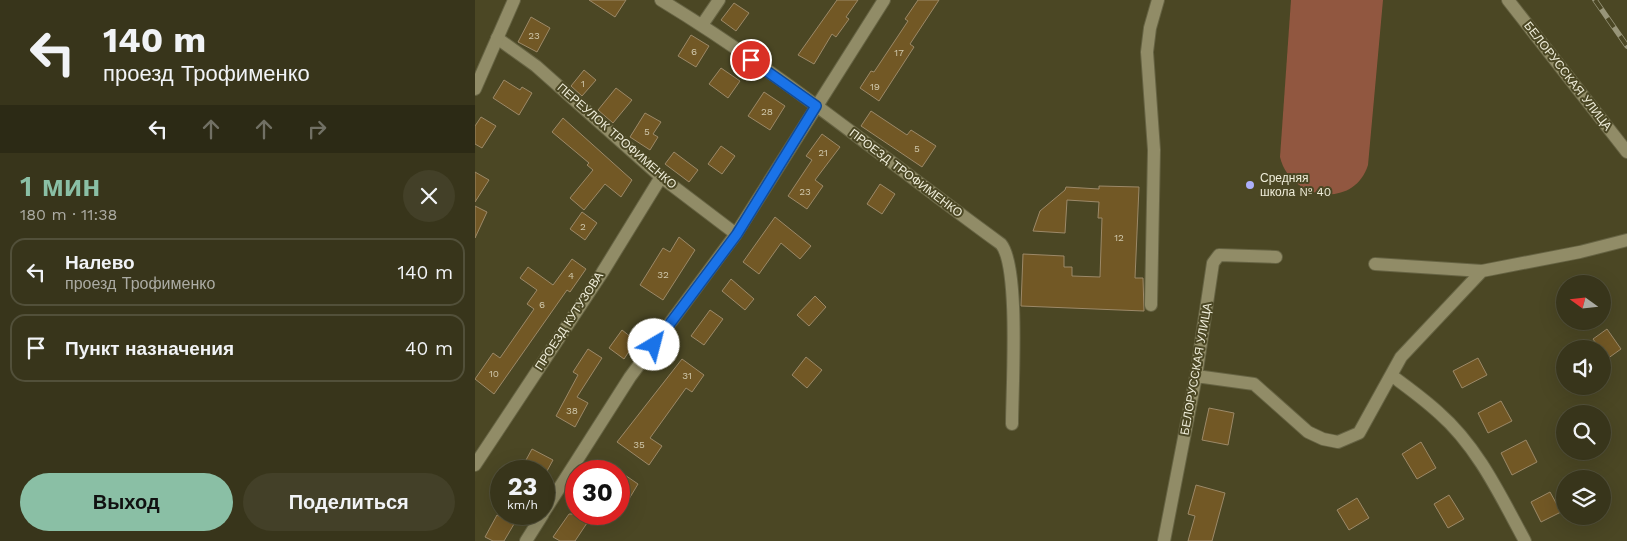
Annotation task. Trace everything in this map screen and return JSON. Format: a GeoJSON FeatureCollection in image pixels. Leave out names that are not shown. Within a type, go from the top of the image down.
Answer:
{"type":"FeatureCollection","features":[{"type":"Feature","properties":{"kind":"street"},"geometry":{"type":"LineString","coordinates":[[475,89],[514,0]]}},
{"type":"Feature","properties":{"kind":"street","name":"ПРОЕЗД ТРОФИМЕНКО"},"geometry":{"type":"LineString","coordinates":[[661,0],[702,25],[816,106],[1005,249],[1015,310],[1012,334],[1012,424]]}},
{"type":"Feature","properties":{"kind":"street"},"geometry":{"type":"LineString","coordinates":[[702,25],[719,0]]}},
{"type":"Feature","properties":{"kind":"street"},"geometry":{"type":"LineString","coordinates":[[555,494],[630,377],[737,234],[816,106],[885,0]]}},
{"type":"Feature","properties":{"kind":"street"},"geometry":{"type":"LineString","coordinates":[[1151,305],[1154,150],[1147,52],[1150,28],[1158,0]]}},
{"type":"Feature","properties":{"kind":"street","name":"БЕЛОРУССКАЯ УЛИЦА"},"geometry":{"type":"LineString","coordinates":[[1508,0],[1627,152]]}},
{"type":"Feature","properties":{"kind":"street","name":"ПЕРЕУЛОК ТРОФИМЕНКО"},"geometry":{"type":"LineString","coordinates":[[497,38],[536,66],[661,177],[737,234]]}},
{"type":"Feature","properties":{"kind":"street","name":"ПРОЕЗД КУТУЗОВА"},"geometry":{"type":"LineString","coordinates":[[475,465],[602,273],[661,177]]}},
{"type":"Feature","properties":{"kind":"street"},"geometry":{"type":"LineString","coordinates":[[1375,264],[1482,271],[1580,252],[1627,240]]}},
{"type":"Feature","properties":{"kind":"street","name":"БЕЛОРУССКАЯ УЛИЦА"},"geometry":{"type":"LineString","coordinates":[[1164,541],[1196,376],[1215,258],[1219,255],[1276,257]]}},
{"type":"Feature","properties":{"kind":"street"},"geometry":{"type":"LineString","coordinates":[[1196,376],[1254,384],[1308,432],[1338,442],[1359,433],[1401,357],[1482,271]]}},
{"type":"Feature","properties":{"kind":"street"},"geometry":{"type":"LineString","coordinates":[[1391,375],[1441,414],[1466,444],[1488,474],[1525,541]]}},
{"type":"Feature","properties":{"kind":"street"},"geometry":{"type":"LineString","coordinates":[[525,541],[535,525]]}},
{"type":"Feature","properties":{"kind":"shaded area"},"geometry":{"type":"Polygon","coordinates":[[[1291,0],[1383,0],[1368,165],[1361,179],[1350,189],[1337,194],[1323,194],[1309,190],[1296,183],[1286,172],[1280,157],[1291,0]]]}},
{"type":"Feature","properties":{"kind":"building"},"geometry":{"type":"Polygon","coordinates":[[[589,0],[626,0],[615,17],[589,0]]]}},
{"type":"Feature","properties":{"kind":"building"},"geometry":{"type":"Polygon","coordinates":[[[837,0],[858,0],[846,17],[849,19],[836,37],[832,34],[814,64],[798,55],[837,0]]]}},
{"type":"Feature","properties":{"kind":"building"},"geometry":{"type":"Polygon","coordinates":[[[918,0],[939,0],[910,44],[914,47],[879,101],[860,88],[871,71],[874,72],[908,21],[905,19],[918,0]]]}},
{"type":"Feature","properties":{"kind":"building"},"geometry":{"type":"Polygon","coordinates":[[[734,3],[749,13],[736,31],[721,20],[734,3]]]}},
{"type":"Feature","properties":{"kind":"building"},"geometry":{"type":"Polygon","coordinates":[[[531,17],[550,28],[537,52],[518,42],[531,17]]]}},
{"type":"Feature","properties":{"kind":"building"},"geometry":{"type":"Polygon","coordinates":[[[691,35],[709,46],[696,67],[678,56],[691,35]]]}},
{"type":"Feature","properties":{"kind":"building"},"geometry":{"type":"Polygon","coordinates":[[[721,68],[740,81],[728,98],[709,84],[721,68]]]}},
{"type":"Feature","properties":{"kind":"building"},"geometry":{"type":"Polygon","coordinates":[[[584,70],[596,80],[582,96],[571,86],[584,70]]]}},
{"type":"Feature","properties":{"kind":"building"},"geometry":{"type":"Polygon","coordinates":[[[504,80],[520,90],[522,87],[532,93],[519,115],[493,98],[504,80]]]}},
{"type":"Feature","properties":{"kind":"building"},"geometry":{"type":"Polygon","coordinates":[[[616,88],[632,100],[613,123],[598,110],[616,88]]]}},
{"type":"Feature","properties":{"kind":"building"},"geometry":{"type":"Polygon","coordinates":[[[764,92],[785,106],[770,130],[748,116],[764,92]]]}},
{"type":"Feature","properties":{"kind":"building"},"geometry":{"type":"Polygon","coordinates":[[[871,111],[907,135],[911,130],[936,146],[922,167],[861,126],[871,111]]]}},
{"type":"Feature","properties":{"kind":"building"},"geometry":{"type":"Polygon","coordinates":[[[645,113],[661,122],[653,134],[658,137],[650,150],[630,137],[645,113]]]}},
{"type":"Feature","properties":{"kind":"building"},"geometry":{"type":"Polygon","coordinates":[[[481,117],[496,126],[482,148],[475,144],[475,126],[481,117]]]}},
{"type":"Feature","properties":{"kind":"building"},"geometry":{"type":"Polygon","coordinates":[[[563,118],[632,180],[621,197],[605,184],[584,210],[570,198],[593,170],[587,165],[589,163],[552,132],[563,118]]]}},
{"type":"Feature","properties":{"kind":"building"},"geometry":{"type":"Polygon","coordinates":[[[822,134],[840,147],[815,180],[823,186],[807,209],[788,196],[812,160],[806,156],[822,134]]]}},
{"type":"Feature","properties":{"kind":"building"},"geometry":{"type":"Polygon","coordinates":[[[721,146],[735,156],[722,174],[708,164],[721,146]]]}},
{"type":"Feature","properties":{"kind":"building"},"geometry":{"type":"Polygon","coordinates":[[[674,152],[698,170],[689,182],[665,164],[674,152]]]}},
{"type":"Feature","properties":{"kind":"building"},"geometry":{"type":"Polygon","coordinates":[[[475,172],[489,180],[475,202],[475,172]]]}},
{"type":"Feature","properties":{"kind":"building"},"geometry":{"type":"Polygon","coordinates":[[[880,184],[895,194],[882,214],[867,204],[880,184]]]}},
{"type":"Feature","properties":{"kind":"building"},"geometry":{"type":"Polygon","coordinates":[[[1099,186],[1139,187],[1135,278],[1143,278],[1144,311],[1021,306],[1023,254],[1064,256],[1064,267],[1072,267],[1072,276],[1100,277],[1102,218],[1098,218],[1099,202],[1067,200],[1065,233],[1033,231],[1040,211],[1065,190],[1066,187],[1099,189],[1099,186]]]}},
{"type":"Feature","properties":{"kind":"building"},"geometry":{"type":"Polygon","coordinates":[[[475,206],[487,212],[475,238],[475,206]]]}},
{"type":"Feature","properties":{"kind":"building"},"geometry":{"type":"Polygon","coordinates":[[[582,212],[597,223],[585,240],[570,229],[582,212]]]}},
{"type":"Feature","properties":{"kind":"building"},"geometry":{"type":"Polygon","coordinates":[[[775,217],[811,246],[800,259],[781,243],[759,274],[743,262],[775,217]]]}},
{"type":"Feature","properties":{"kind":"building"},"geometry":{"type":"Polygon","coordinates":[[[679,237],[695,250],[663,300],[640,285],[663,248],[670,252],[679,237]]]}},
{"type":"Feature","properties":{"kind":"building"},"geometry":{"type":"Polygon","coordinates":[[[572,259],[586,269],[570,292],[567,290],[494,394],[475,379],[493,353],[500,358],[534,309],[527,304],[537,290],[520,278],[528,267],[553,285],[572,259]]]}},
{"type":"Feature","properties":{"kind":"building"},"geometry":{"type":"Polygon","coordinates":[[[731,279],[754,299],[745,310],[722,291],[731,279]]]}},
{"type":"Feature","properties":{"kind":"building"},"geometry":{"type":"Polygon","coordinates":[[[815,296],[826,307],[809,326],[797,315],[815,296]]]}},
{"type":"Feature","properties":{"kind":"building"},"geometry":{"type":"Polygon","coordinates":[[[710,310],[723,319],[704,345],[691,336],[710,310]]]}},
{"type":"Feature","properties":{"kind":"building"},"geometry":{"type":"Polygon","coordinates":[[[622,330],[636,341],[624,359],[609,348],[622,330]]]}},
{"type":"Feature","properties":{"kind":"building"},"geometry":{"type":"Polygon","coordinates":[[[1608,330],[1621,349],[1611,356],[1611,340],[1593,339],[1608,330]]]}},
{"type":"Feature","properties":{"kind":"building"},"geometry":{"type":"Polygon","coordinates":[[[588,349],[602,358],[577,397],[588,403],[575,427],[556,416],[578,375],[573,372],[588,349]]]}},
{"type":"Feature","properties":{"kind":"building"},"geometry":{"type":"Polygon","coordinates":[[[806,357],[822,370],[807,388],[792,375],[806,357]]]}},
{"type":"Feature","properties":{"kind":"building"},"geometry":{"type":"Polygon","coordinates":[[[1478,358],[1487,375],[1462,388],[1453,371],[1478,358]]]}},
{"type":"Feature","properties":{"kind":"building"},"geometry":{"type":"Polygon","coordinates":[[[682,359],[704,375],[692,392],[686,388],[650,438],[662,446],[649,465],[617,442],[682,359]]]}},
{"type":"Feature","properties":{"kind":"building"},"geometry":{"type":"Polygon","coordinates":[[[1501,401],[1512,421],[1488,433],[1478,413],[1501,401]]]}},
{"type":"Feature","properties":{"kind":"building"},"geometry":{"type":"Polygon","coordinates":[[[1209,408],[1234,413],[1228,445],[1202,440],[1209,408]]]}},
{"type":"Feature","properties":{"kind":"building"},"geometry":{"type":"Polygon","coordinates":[[[1526,440],[1537,462],[1512,475],[1501,453],[1526,440]]]}},
{"type":"Feature","properties":{"kind":"building"},"geometry":{"type":"Polygon","coordinates":[[[1421,442],[1436,468],[1417,479],[1402,454],[1421,442]]]}},
{"type":"Feature","properties":{"kind":"building"},"geometry":{"type":"Polygon","coordinates":[[[532,449],[553,460],[526,460],[532,449]]]}},
{"type":"Feature","properties":{"kind":"building"},"geometry":{"type":"Polygon","coordinates":[[[630,479],[638,484],[630,497],[630,479]]]}},
{"type":"Feature","properties":{"kind":"building"},"geometry":{"type":"Polygon","coordinates":[[[1196,485],[1225,493],[1212,541],[1188,541],[1195,516],[1188,514],[1196,485]]]}},
{"type":"Feature","properties":{"kind":"building"},"geometry":{"type":"Polygon","coordinates":[[[1550,492],[1556,503],[1556,514],[1541,522],[1531,502],[1550,492]]]}},
{"type":"Feature","properties":{"kind":"building"},"geometry":{"type":"Polygon","coordinates":[[[1449,495],[1464,519],[1448,528],[1434,504],[1449,495]]]}},
{"type":"Feature","properties":{"kind":"building"},"geometry":{"type":"Polygon","coordinates":[[[1357,498],[1369,518],[1349,530],[1337,510],[1357,498]]]}},
{"type":"Feature","properties":{"kind":"building"},"geometry":{"type":"Polygon","coordinates":[[[565,520],[565,525],[586,525],[575,541],[560,541],[553,537],[565,520]]]}},
{"type":"Feature","properties":{"kind":"building"},"geometry":{"type":"Polygon","coordinates":[[[492,525],[513,525],[504,541],[493,541],[485,537],[492,525]]]}},
{"type":"Feature","properties":{"kind":"railway"},"geometry":{"type":"LineString","coordinates":[[1595,0],[1627,46]]}},
{"type":"Feature","properties":{"kind":"place","name":"Средняя школа № 40"},"geometry":{"type":"Point","coordinates":[1250,185]}},
{"type":"Feature","properties":{"kind":"route"},"geometry":{"type":"LineString","coordinates":[[654,345],[737,234],[816,106],[751,60]]}}]}
